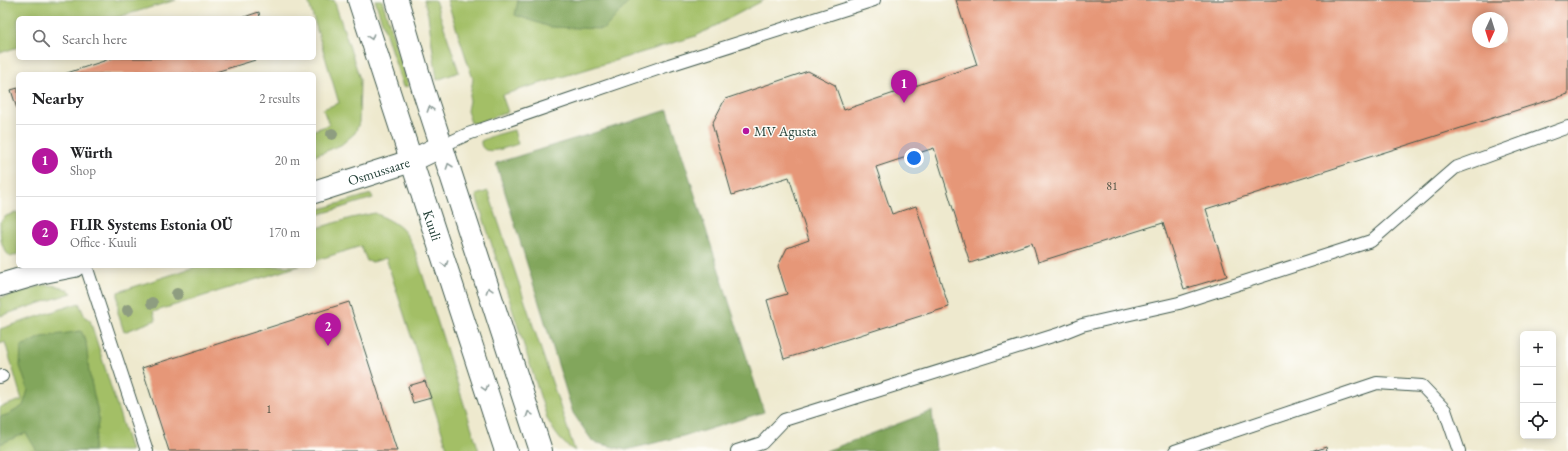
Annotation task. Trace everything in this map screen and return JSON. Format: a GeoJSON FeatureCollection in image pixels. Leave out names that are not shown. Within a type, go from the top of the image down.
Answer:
{"type":"FeatureCollection","features":[{"type":"Feature","properties":{"kind":"main road","name":"Kuuli"},"geometry":{"type":"LineString","coordinates":[[359,0],[506,451]]}},
{"type":"Feature","properties":{"kind":"main road"},"geometry":{"type":"LineString","coordinates":[[396,0],[423,89],[541,451]]}},
{"type":"Feature","properties":{"kind":"main road","name":"Osmussaare"},"geometry":{"type":"LineString","coordinates":[[316,191],[412,161],[442,146]]}},
{"type":"Feature","properties":{"kind":"main road"},"geometry":{"type":"LineString","coordinates":[[0,285],[44,272],[64,268]]}},
{"type":"Feature","properties":{"kind":"lane"},"geometry":{"type":"LineString","coordinates":[[442,146],[468,134],[662,68],[874,0]]}},
{"type":"Feature","properties":{"kind":"lane"},"geometry":{"type":"LineString","coordinates":[[736,451],[762,443],[784,420],[1055,335],[1082,325],[1178,303],[1371,242],[1455,168],[1568,127]]}},
{"type":"Feature","properties":{"kind":"lane"},"geometry":{"type":"LineString","coordinates":[[87,268],[147,451]]}},
{"type":"Feature","properties":{"kind":"lane"},"geometry":{"type":"LineString","coordinates":[[1175,451],[1377,383],[1422,386],[1445,410],[1459,451]]}},
{"type":"Feature","properties":{"kind":"green space"},"geometry":{"type":"Polygon","coordinates":[[[0,0],[176,0],[122,16],[16,16],[16,48],[0,53],[0,0]]]}},
{"type":"Feature","properties":{"kind":"green space"},"geometry":{"type":"Polygon","coordinates":[[[308,0],[334,0],[360,79],[359,123],[355,133],[341,145],[316,155],[316,129],[329,125],[323,109],[339,103],[316,27],[316,16],[313,16],[308,0]]]}},
{"type":"Feature","properties":{"kind":"green space"},"geometry":{"type":"Polygon","coordinates":[[[375,0],[382,0],[409,86],[403,87],[375,0]]]}},
{"type":"Feature","properties":{"kind":"green space"},"geometry":{"type":"Polygon","coordinates":[[[424,0],[435,0],[459,72],[437,80],[428,15],[424,0]]]}},
{"type":"Feature","properties":{"kind":"green space"},"geometry":{"type":"Polygon","coordinates":[[[447,0],[764,0],[696,36],[502,95],[508,112],[477,123],[471,123],[467,111],[473,79],[447,0]]]}},
{"type":"Feature","properties":{"kind":"green space"},"geometry":{"type":"Polygon","coordinates":[[[518,0],[629,0],[604,29],[550,27],[515,15],[518,0]]]}},
{"type":"Feature","properties":{"kind":"green space"},"geometry":{"type":"Polygon","coordinates":[[[668,110],[764,412],[703,431],[626,450],[593,442],[573,413],[496,163],[668,110]]]}},
{"type":"Feature","properties":{"kind":"green space"},"geometry":{"type":"Polygon","coordinates":[[[514,130],[518,144],[490,151],[483,148],[481,144],[481,141],[492,136],[514,130]]]}},
{"type":"Feature","properties":{"kind":"green space"},"geometry":{"type":"Polygon","coordinates":[[[488,191],[575,451],[558,437],[547,418],[476,195],[488,191]]]}},
{"type":"Feature","properties":{"kind":"green space"},"geometry":{"type":"Polygon","coordinates":[[[371,194],[373,198],[316,215],[316,210],[371,194]]]}},
{"type":"Feature","properties":{"kind":"green space"},"geometry":{"type":"Polygon","coordinates":[[[16,213],[16,255],[11,257],[7,254],[3,246],[1,237],[0,222],[6,216],[16,213]]]}},
{"type":"Feature","properties":{"kind":"green space"},"geometry":{"type":"Polygon","coordinates":[[[375,213],[390,220],[400,227],[408,236],[415,251],[479,451],[448,451],[386,258],[373,262],[367,261],[361,246],[316,260],[316,228],[351,218],[375,213]]]}},
{"type":"Feature","properties":{"kind":"green space"},"geometry":{"type":"Polygon","coordinates":[[[192,268],[293,268],[153,312],[156,320],[124,332],[118,313],[118,292],[192,268]]]}},
{"type":"Feature","properties":{"kind":"green space"},"geometry":{"type":"Polygon","coordinates":[[[44,285],[59,286],[72,293],[0,316],[0,298],[44,285]]]}},
{"type":"Feature","properties":{"kind":"green space"},"geometry":{"type":"Polygon","coordinates":[[[79,303],[85,317],[90,320],[131,451],[0,451],[0,407],[22,400],[5,342],[0,344],[0,329],[79,303]]]}},
{"type":"Feature","properties":{"kind":"green space"},"geometry":{"type":"Polygon","coordinates":[[[81,331],[86,341],[89,372],[99,418],[93,451],[37,451],[26,433],[0,444],[0,417],[23,406],[28,390],[20,366],[21,346],[42,337],[81,331]]]}},
{"type":"Feature","properties":{"kind":"green space"},"geometry":{"type":"Polygon","coordinates":[[[932,411],[936,451],[826,451],[932,411]]]}},
{"type":"Feature","properties":{"kind":"building"},"geometry":{"type":"Polygon","coordinates":[[[956,0],[1568,0],[1568,94],[1206,209],[1227,276],[1184,289],[1163,223],[1038,262],[1032,243],[970,263],[934,148],[876,167],[892,214],[916,206],[949,307],[784,359],[767,300],[787,294],[778,266],[787,248],[809,240],[789,177],[732,195],[712,124],[725,99],[808,71],[835,85],[844,110],[977,65],[956,0]]]}},
{"type":"Feature","properties":{"kind":"building"},"geometry":{"type":"Polygon","coordinates":[[[259,12],[260,16],[247,16],[259,12]]]}},
{"type":"Feature","properties":{"kind":"building"},"geometry":{"type":"Polygon","coordinates":[[[107,60],[255,60],[216,72],[70,72],[107,60]]]}},
{"type":"Feature","properties":{"kind":"building"},"geometry":{"type":"Polygon","coordinates":[[[16,89],[16,106],[11,90],[16,89]]]}},
{"type":"Feature","properties":{"kind":"building"},"geometry":{"type":"Polygon","coordinates":[[[349,302],[397,451],[169,451],[142,368],[349,302]]]}},
{"type":"Feature","properties":{"kind":"building"},"geometry":{"type":"Polygon","coordinates":[[[425,381],[431,398],[413,403],[408,386],[425,381]]]}},
{"type":"Feature","properties":{"kind":"building"},"geometry":{"type":"Polygon","coordinates":[[[1326,447],[1327,451],[1311,451],[1317,450],[1326,447]]]}},
{"type":"Feature","properties":{"kind":"place","name":"Würth"},"geometry":{"type":"Point","coordinates":[904,103]}},
{"type":"Feature","properties":{"kind":"place","name":"MV Agusta"},"geometry":{"type":"Point","coordinates":[746,131]}},
{"type":"Feature","properties":{"kind":"place","name":"FLIR Systems Estonia OÜ"},"geometry":{"type":"Point","coordinates":[328,346]}}]}
